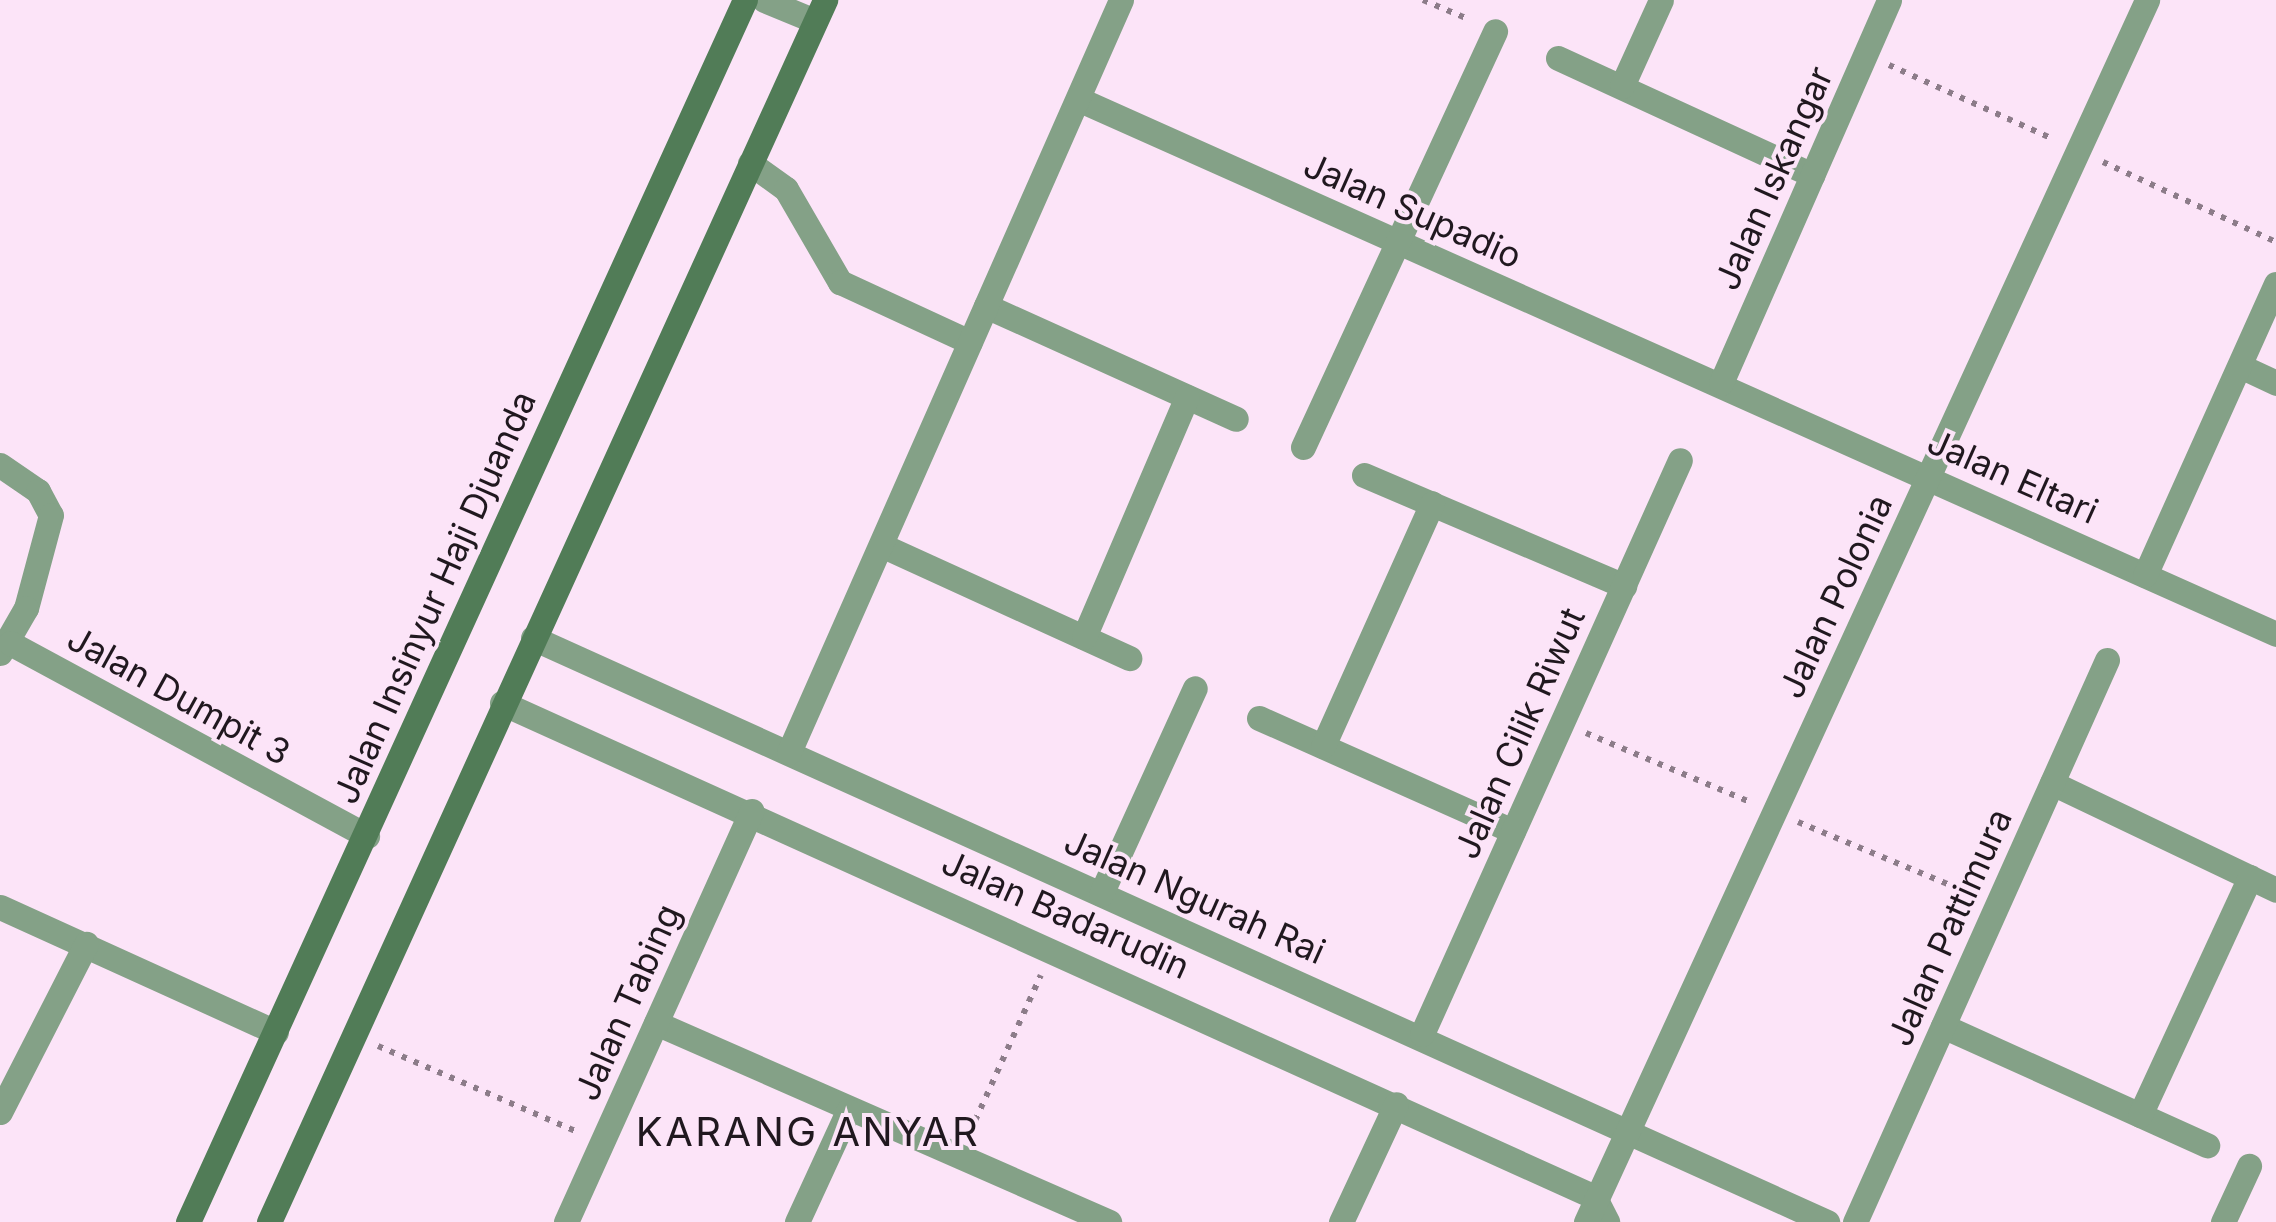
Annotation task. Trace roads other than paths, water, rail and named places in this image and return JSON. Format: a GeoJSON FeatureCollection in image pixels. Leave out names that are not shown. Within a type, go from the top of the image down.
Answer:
{"type":"FeatureCollection","features":[{"type":"Feature","properties":{"kind":"main road","name":"Jalan Insinyur Haji Djuanda"},"geometry":{"type":"LineString","coordinates":[[188,1222],[746,0]]}},
{"type":"Feature","properties":{"kind":"main road"},"geometry":{"type":"LineString","coordinates":[[269,1222],[820,10]]}},
{"type":"Feature","properties":{"kind":"street"},"geometry":{"type":"LineString","coordinates":[[764,0],[820,10]]}},
{"type":"Feature","properties":{"kind":"street"},"geometry":{"type":"LineString","coordinates":[[789,752],[1121,0]]}},
{"type":"Feature","properties":{"kind":"street"},"geometry":{"type":"LineString","coordinates":[[1622,86],[1661,0]]}},
{"type":"Feature","properties":{"kind":"street","name":"Jalan Iskangar"},"geometry":{"type":"LineString","coordinates":[[1721,383],[1888,0]]}},
{"type":"Feature","properties":{"kind":"street","name":"Jalan Polonia"},"geometry":{"type":"LineString","coordinates":[[1586,1222],[2147,0]]}},
{"type":"Feature","properties":{"kind":"street"},"geometry":{"type":"LineString","coordinates":[[1303,447],[1495,31]]}},
{"type":"Feature","properties":{"kind":"street"},"geometry":{"type":"LineString","coordinates":[[1558,58],[1812,175]]}},
{"type":"Feature","properties":{"kind":"street","name":"Jalan Supadio"},"geometry":{"type":"LineString","coordinates":[[1078,98],[1721,383]]}},
{"type":"Feature","properties":{"kind":"street"},"geometry":{"type":"LineString","coordinates":[[750,163],[786,189],[840,282],[970,342]]}},
{"type":"Feature","properties":{"kind":"street"},"geometry":{"type":"LineString","coordinates":[[2146,575],[2276,284]]}},
{"type":"Feature","properties":{"kind":"street"},"geometry":{"type":"LineString","coordinates":[[986,306],[1236,419]]}},
{"type":"Feature","properties":{"kind":"street"},"geometry":{"type":"LineString","coordinates":[[2240,366],[2276,382]]}},
{"type":"Feature","properties":{"kind":"street","name":"Jalan Eltari"},"geometry":{"type":"LineString","coordinates":[[1721,383],[2276,634]]}},
{"type":"Feature","properties":{"kind":"street"},"geometry":{"type":"LineString","coordinates":[[1084,636],[1187,397]]}},
{"type":"Feature","properties":{"kind":"street","name":"Jalan Cilik Riwut"},"geometry":{"type":"LineString","coordinates":[[1422,1034],[1680,460]]}},
{"type":"Feature","properties":{"kind":"street"},"geometry":{"type":"LineString","coordinates":[[0,464],[38,491],[51,515],[5,648]]}},
{"type":"Feature","properties":{"kind":"street"},"geometry":{"type":"LineString","coordinates":[[1364,475],[1624,586]]}},
{"type":"Feature","properties":{"kind":"street"},"geometry":{"type":"LineString","coordinates":[[1322,746],[1432,504]]}},
{"type":"Feature","properties":{"kind":"street"},"geometry":{"type":"LineString","coordinates":[[881,545],[1129,658]]}},
{"type":"Feature","properties":{"kind":"street","name":"Jalan Ngurah Rai"},"geometry":{"type":"LineString","coordinates":[[533,638],[1422,1034],[1828,1222]]}},
{"type":"Feature","properties":{"kind":"street","name":"Jalan Dumpit 3"},"geometry":{"type":"LineString","coordinates":[[5,648],[367,836]]}},
{"type":"Feature","properties":{"kind":"street","name":"Jalan Pattimura"},"geometry":{"type":"LineString","coordinates":[[1855,1222],[2108,660]]}},
{"type":"Feature","properties":{"kind":"street"},"geometry":{"type":"LineString","coordinates":[[1101,894],[1195,688]]}},
{"type":"Feature","properties":{"kind":"street","name":"Jalan Badarudin"},"geometry":{"type":"LineString","coordinates":[[502,703],[1054,946],[1597,1198]]}},
{"type":"Feature","properties":{"kind":"street"},"geometry":{"type":"LineString","coordinates":[[1259,718],[1513,832]]}},
{"type":"Feature","properties":{"kind":"street"},"geometry":{"type":"LineString","coordinates":[[2052,783],[2276,890]]}},
{"type":"Feature","properties":{"kind":"street","name":"Jalan Tabing"},"geometry":{"type":"LineString","coordinates":[[566,1222],[752,811]]}},
{"type":"Feature","properties":{"kind":"street"},"geometry":{"type":"LineString","coordinates":[[2140,1115],[2250,877]]}},
{"type":"Feature","properties":{"kind":"street"},"geometry":{"type":"LineString","coordinates":[[0,907],[276,1032]]}},
{"type":"Feature","properties":{"kind":"street"},"geometry":{"type":"LineString","coordinates":[[0,1112],[86,944]]}},
{"type":"Feature","properties":{"kind":"street"},"geometry":{"type":"LineString","coordinates":[[656,1022],[1104,1221]]}},
{"type":"Feature","properties":{"kind":"street"},"geometry":{"type":"LineString","coordinates":[[1943,1026],[2208,1145]]}},
{"type":"Feature","properties":{"kind":"street"},"geometry":{"type":"LineString","coordinates":[[1342,1222],[1396,1104]]}},
{"type":"Feature","properties":{"kind":"street"},"geometry":{"type":"LineString","coordinates":[[797,1222],[848,1110]]}},
{"type":"Feature","properties":{"kind":"street"},"geometry":{"type":"LineString","coordinates":[[2223,1222],[2249,1166]]}},
{"type":"Feature","properties":{"kind":"lane"},"geometry":{"type":"LineString","coordinates":[[1597,1198],[1609,1222]]}},
{"type":"Feature","properties":{"kind":"district","name":"KARANG ANYAR"},"geometry":{"type":"Point","coordinates":[808,1132]}}]}
